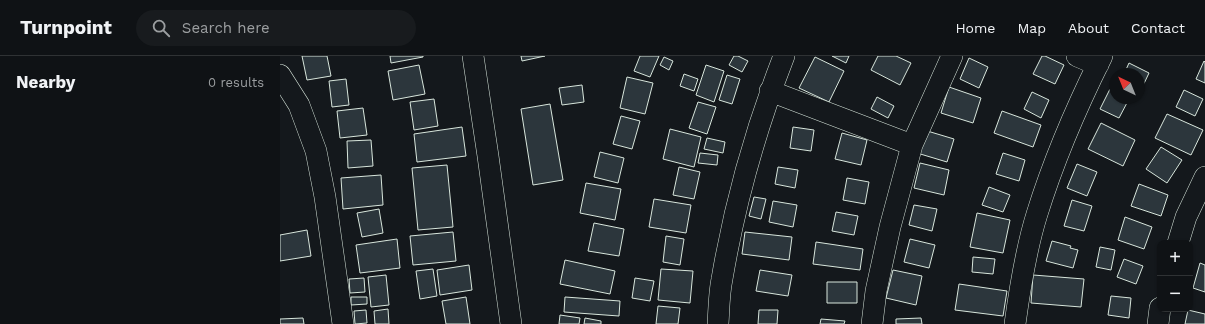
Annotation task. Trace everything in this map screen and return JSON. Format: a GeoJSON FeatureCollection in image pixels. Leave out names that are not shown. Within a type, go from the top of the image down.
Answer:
{"type":"FeatureCollection","features":[{"type":"Feature","properties":{"kind":"street"},"geometry":{"type":"LineString","coordinates":[[473,56],[511,324]]}},
{"type":"Feature","properties":{"kind":"street"},"geometry":{"type":"LineString","coordinates":[[718,324],[722,280],[738,196],[770,91],[784,56]]}},
{"type":"Feature","properties":{"kind":"street"},"geometry":{"type":"LineString","coordinates":[[872,324],[876,291],[890,227],[912,145],[952,56]]}},
{"type":"Feature","properties":{"kind":"street"},"geometry":{"type":"LineString","coordinates":[[1015,324],[1021,280],[1037,214],[1066,134],[1100,61],[1077,56]]}},
{"type":"Feature","properties":{"kind":"street"},"geometry":{"type":"LineString","coordinates":[[280,75],[299,105],[316,151],[325,197],[342,324]]}},
{"type":"Feature","properties":{"kind":"street"},"geometry":{"type":"LineString","coordinates":[[770,91],[912,145]]}},
{"type":"Feature","properties":{"kind":"street"},"geometry":{"type":"LineString","coordinates":[[1179,240],[1186,217],[1205,177]]}},
{"type":"Feature","properties":{"kind":"street"},"geometry":{"type":"LineString","coordinates":[[1158,324],[1160,312]]}},
{"type":"Feature","properties":{"kind":"building"},"geometry":{"type":"Polygon","coordinates":[[[302,56],[327,56],[331,76],[307,80],[302,56]]]}},
{"type":"Feature","properties":{"kind":"building"},"geometry":{"type":"Polygon","coordinates":[[[390,56],[423,56],[423,57],[391,63],[390,56]]]}},
{"type":"Feature","properties":{"kind":"building"},"geometry":{"type":"Polygon","coordinates":[[[521,56],[545,56],[522,61],[521,56]]]}},
{"type":"Feature","properties":{"kind":"building"},"geometry":{"type":"Polygon","coordinates":[[[640,56],[659,56],[650,77],[634,71],[640,56]]]}},
{"type":"Feature","properties":{"kind":"building"},"geometry":{"type":"Polygon","coordinates":[[[734,56],[738,56],[748,61],[742,72],[729,65],[734,56]]]}},
{"type":"Feature","properties":{"kind":"building"},"geometry":{"type":"Polygon","coordinates":[[[832,56],[849,56],[846,63],[832,56]]]}},
{"type":"Feature","properties":{"kind":"building"},"geometry":{"type":"Polygon","coordinates":[[[878,56],[896,56],[911,63],[900,85],[871,70],[878,56]]]}},
{"type":"Feature","properties":{"kind":"building"},"geometry":{"type":"Polygon","coordinates":[[[1042,56],[1064,65],[1055,84],[1033,74],[1042,56]]]}},
{"type":"Feature","properties":{"kind":"building"},"geometry":{"type":"Polygon","coordinates":[[[664,57],[673,61],[669,70],[660,65],[664,57]]]}},
{"type":"Feature","properties":{"kind":"building"},"geometry":{"type":"Polygon","coordinates":[[[815,57],[844,71],[829,102],[799,88],[815,57]]]}},
{"type":"Feature","properties":{"kind":"building"},"geometry":{"type":"Polygon","coordinates":[[[969,58],[988,67],[979,88],[960,79],[969,58]]]}},
{"type":"Feature","properties":{"kind":"building"},"geometry":{"type":"Polygon","coordinates":[[[1204,61],[1205,62],[1205,83],[1196,79],[1204,61]]]}},
{"type":"Feature","properties":{"kind":"building"},"geometry":{"type":"Polygon","coordinates":[[[1129,63],[1139,68],[1127,68],[1129,63]]]}},
{"type":"Feature","properties":{"kind":"building"},"geometry":{"type":"Polygon","coordinates":[[[419,65],[425,94],[393,100],[388,71],[419,65]]]}},
{"type":"Feature","properties":{"kind":"building"},"geometry":{"type":"Polygon","coordinates":[[[706,65],[724,71],[714,102],[696,95],[706,65]]]}},
{"type":"Feature","properties":{"kind":"building"},"geometry":{"type":"Polygon","coordinates":[[[1145,71],[1149,73],[1145,82],[1145,71]]]}},
{"type":"Feature","properties":{"kind":"building"},"geometry":{"type":"Polygon","coordinates":[[[684,74],[698,79],[694,91],[680,86],[684,74]]]}},
{"type":"Feature","properties":{"kind":"building"},"geometry":{"type":"Polygon","coordinates":[[[727,75],[740,79],[732,104],[719,100],[727,75]]]}},
{"type":"Feature","properties":{"kind":"building"},"geometry":{"type":"Polygon","coordinates":[[[627,77],[653,83],[645,114],[620,108],[627,77]]]}},
{"type":"Feature","properties":{"kind":"building"},"geometry":{"type":"Polygon","coordinates":[[[346,79],[349,105],[332,107],[329,81],[346,79]]]}},
{"type":"Feature","properties":{"kind":"building"},"geometry":{"type":"Polygon","coordinates":[[[582,85],[584,102],[562,105],[559,88],[582,85]]]}},
{"type":"Feature","properties":{"kind":"building"},"geometry":{"type":"Polygon","coordinates":[[[949,87],[981,98],[973,123],[941,113],[949,87]]]}},
{"type":"Feature","properties":{"kind":"building"},"geometry":{"type":"Polygon","coordinates":[[[1184,90],[1203,99],[1195,116],[1176,107],[1184,90]]]}},
{"type":"Feature","properties":{"kind":"building"},"geometry":{"type":"Polygon","coordinates":[[[1109,91],[1109,104],[1126,104],[1119,118],[1100,109],[1109,91]]]}},
{"type":"Feature","properties":{"kind":"building"},"geometry":{"type":"Polygon","coordinates":[[[1032,92],[1049,100],[1041,118],[1024,109],[1032,92]]]}},
{"type":"Feature","properties":{"kind":"building"},"geometry":{"type":"Polygon","coordinates":[[[877,97],[894,106],[888,118],[871,109],[877,97]]]}},
{"type":"Feature","properties":{"kind":"building"},"geometry":{"type":"Polygon","coordinates":[[[434,99],[438,126],[414,130],[410,102],[434,99]]]}},
{"type":"Feature","properties":{"kind":"building"},"geometry":{"type":"Polygon","coordinates":[[[698,102],[716,107],[707,134],[689,128],[698,102]]]}},
{"type":"Feature","properties":{"kind":"building"},"geometry":{"type":"Polygon","coordinates":[[[550,104],[563,180],[533,185],[521,109],[550,104]]]}},
{"type":"Feature","properties":{"kind":"building"},"geometry":{"type":"Polygon","coordinates":[[[363,108],[367,135],[340,138],[337,111],[363,108]]]}},
{"type":"Feature","properties":{"kind":"building"},"geometry":{"type":"Polygon","coordinates":[[[1002,111],[1041,125],[1033,147],[994,133],[1002,111]]]}},
{"type":"Feature","properties":{"kind":"building"},"geometry":{"type":"Polygon","coordinates":[[[1167,114],[1203,130],[1191,155],[1155,138],[1167,114]]]}},
{"type":"Feature","properties":{"kind":"building"},"geometry":{"type":"Polygon","coordinates":[[[621,116],[640,121],[632,149],[613,144],[621,116]]]}},
{"type":"Feature","properties":{"kind":"building"},"geometry":{"type":"Polygon","coordinates":[[[1101,123],[1135,140],[1123,166],[1088,149],[1101,123]]]}},
{"type":"Feature","properties":{"kind":"building"},"geometry":{"type":"Polygon","coordinates":[[[462,127],[466,156],[417,162],[414,134],[462,127]]]}},
{"type":"Feature","properties":{"kind":"building"},"geometry":{"type":"Polygon","coordinates":[[[793,127],[814,130],[811,151],[790,148],[793,127]]]}},
{"type":"Feature","properties":{"kind":"building"},"geometry":{"type":"Polygon","coordinates":[[[670,129],[701,137],[694,167],[663,159],[670,129]]]}},
{"type":"Feature","properties":{"kind":"building"},"geometry":{"type":"Polygon","coordinates":[[[924,130],[954,139],[947,162],[917,153],[924,130]]]}},
{"type":"Feature","properties":{"kind":"building"},"geometry":{"type":"Polygon","coordinates":[[[842,133],[867,140],[861,165],[835,159],[842,133]]]}},
{"type":"Feature","properties":{"kind":"building"},"geometry":{"type":"Polygon","coordinates":[[[707,138],[725,142],[723,153],[704,149],[707,138]]]}},
{"type":"Feature","properties":{"kind":"building"},"geometry":{"type":"Polygon","coordinates":[[[371,140],[373,166],[348,168],[347,141],[371,140]]]}},
{"type":"Feature","properties":{"kind":"building"},"geometry":{"type":"Polygon","coordinates":[[[1161,147],[1182,160],[1167,183],[1146,169],[1161,147]]]}},
{"type":"Feature","properties":{"kind":"building"},"geometry":{"type":"Polygon","coordinates":[[[600,152],[624,158],[618,183],[594,177],[600,152]]]}},
{"type":"Feature","properties":{"kind":"building"},"geometry":{"type":"Polygon","coordinates":[[[700,153],[718,155],[717,165],[698,163],[700,153]]]}},
{"type":"Feature","properties":{"kind":"building"},"geometry":{"type":"Polygon","coordinates":[[[1003,153],[1025,160],[1019,181],[996,174],[1003,153]]]}},
{"type":"Feature","properties":{"kind":"building"},"geometry":{"type":"Polygon","coordinates":[[[920,163],[949,170],[944,195],[914,188],[920,163]]]}},
{"type":"Feature","properties":{"kind":"building"},"geometry":{"type":"Polygon","coordinates":[[[1077,164],[1097,172],[1087,196],[1067,188],[1077,164]]]}},
{"type":"Feature","properties":{"kind":"building"},"geometry":{"type":"Polygon","coordinates":[[[447,165],[453,227],[418,230],[412,168],[447,165]]]}},
{"type":"Feature","properties":{"kind":"building"},"geometry":{"type":"Polygon","coordinates":[[[679,167],[700,172],[694,199],[673,195],[679,167]]]}},
{"type":"Feature","properties":{"kind":"building"},"geometry":{"type":"Polygon","coordinates":[[[778,167],[798,170],[795,188],[775,184],[778,167]]]}},
{"type":"Feature","properties":{"kind":"building"},"geometry":{"type":"Polygon","coordinates":[[[381,175],[383,205],[343,209],[341,178],[381,175]]]}},
{"type":"Feature","properties":{"kind":"building"},"geometry":{"type":"Polygon","coordinates":[[[847,178],[869,182],[865,204],[843,200],[847,178]]]}},
{"type":"Feature","properties":{"kind":"building"},"geometry":{"type":"Polygon","coordinates":[[[586,183],[621,189],[615,220],[580,213],[586,183]]]}},
{"type":"Feature","properties":{"kind":"building"},"geometry":{"type":"Polygon","coordinates":[[[1139,184],[1168,195],[1161,216],[1131,206],[1139,184]]]}},
{"type":"Feature","properties":{"kind":"building"},"geometry":{"type":"Polygon","coordinates":[[[989,187],[1010,195],[1003,212],[982,205],[989,187]]]}},
{"type":"Feature","properties":{"kind":"building"},"geometry":{"type":"Polygon","coordinates":[[[754,197],[766,199],[761,219],[749,216],[754,197]]]}},
{"type":"Feature","properties":{"kind":"building"},"geometry":{"type":"Polygon","coordinates":[[[654,199],[691,205],[686,233],[649,227],[654,199]]]}},
{"type":"Feature","properties":{"kind":"building"},"geometry":{"type":"Polygon","coordinates":[[[1072,200],[1092,206],[1084,231],[1064,226],[1072,200]]]}},
{"type":"Feature","properties":{"kind":"building"},"geometry":{"type":"Polygon","coordinates":[[[773,201],[797,205],[793,227],[769,222],[773,201]]]}},
{"type":"Feature","properties":{"kind":"building"},"geometry":{"type":"Polygon","coordinates":[[[914,205],[937,209],[932,231],[909,225],[914,205]]]}},
{"type":"Feature","properties":{"kind":"building"},"geometry":{"type":"Polygon","coordinates":[[[379,209],[383,233],[362,237],[357,213],[379,209]]]}},
{"type":"Feature","properties":{"kind":"building"},"geometry":{"type":"Polygon","coordinates":[[[836,212],[858,216],[854,235],[832,231],[836,212]]]}},
{"type":"Feature","properties":{"kind":"building"},"geometry":{"type":"Polygon","coordinates":[[[977,213],[1010,220],[1003,253],[970,247],[977,213]]]}},
{"type":"Feature","properties":{"kind":"building"},"geometry":{"type":"Polygon","coordinates":[[[1125,217],[1152,227],[1144,249],[1118,240],[1125,217]]]}},
{"type":"Feature","properties":{"kind":"building"},"geometry":{"type":"Polygon","coordinates":[[[594,223],[624,229],[619,256],[588,251],[594,223]]]}},
{"type":"Feature","properties":{"kind":"building"},"geometry":{"type":"Polygon","coordinates":[[[307,230],[311,256],[280,261],[280,235],[307,230]]]}},
{"type":"Feature","properties":{"kind":"building"},"geometry":{"type":"Polygon","coordinates":[[[453,232],[456,261],[413,265],[410,236],[453,232]]]}},
{"type":"Feature","properties":{"kind":"building"},"geometry":{"type":"Polygon","coordinates":[[[745,232],[792,237],[789,260],[742,254],[745,232]]]}},
{"type":"Feature","properties":{"kind":"building"},"geometry":{"type":"Polygon","coordinates":[[[666,236],[684,239],[680,265],[663,262],[666,236]]]}},
{"type":"Feature","properties":{"kind":"building"},"geometry":{"type":"Polygon","coordinates":[[[397,239],[400,268],[360,273],[356,245],[397,239]]]}},
{"type":"Feature","properties":{"kind":"building"},"geometry":{"type":"Polygon","coordinates":[[[910,239],[935,245],[929,268],[904,262],[910,239]]]}},
{"type":"Feature","properties":{"kind":"building"},"geometry":{"type":"Polygon","coordinates":[[[1052,241],[1071,246],[1070,248],[1078,250],[1073,268],[1046,261],[1052,241]]]}},
{"type":"Feature","properties":{"kind":"building"},"geometry":{"type":"Polygon","coordinates":[[[816,242],[863,249],[860,270],[813,264],[816,242]]]}},
{"type":"Feature","properties":{"kind":"building"},"geometry":{"type":"Polygon","coordinates":[[[1100,247],[1115,250],[1111,270],[1096,267],[1100,247]]]}},
{"type":"Feature","properties":{"kind":"building"},"geometry":{"type":"Polygon","coordinates":[[[973,257],[995,259],[993,274],[972,272],[973,257]]]}},
{"type":"Feature","properties":{"kind":"building"},"geometry":{"type":"Polygon","coordinates":[[[1124,259],[1143,266],[1136,284],[1117,277],[1124,259]]]}},
{"type":"Feature","properties":{"kind":"building"},"geometry":{"type":"Polygon","coordinates":[[[565,260],[615,271],[610,294],[560,284],[565,260]]]}},
{"type":"Feature","properties":{"kind":"building"},"geometry":{"type":"Polygon","coordinates":[[[1200,263],[1205,265],[1205,292],[1193,288],[1200,263]]]}},
{"type":"Feature","properties":{"kind":"building"},"geometry":{"type":"Polygon","coordinates":[[[469,265],[472,290],[440,295],[437,270],[469,265]]]}},
{"type":"Feature","properties":{"kind":"building"},"geometry":{"type":"Polygon","coordinates":[[[433,269],[437,296],[420,299],[416,271],[433,269]]]}},
{"type":"Feature","properties":{"kind":"building"},"geometry":{"type":"Polygon","coordinates":[[[661,269],[693,271],[690,303],[658,300],[661,269]]]}},
{"type":"Feature","properties":{"kind":"building"},"geometry":{"type":"Polygon","coordinates":[[[760,270],[792,275],[788,296],[756,291],[760,270]]]}},
{"type":"Feature","properties":{"kind":"building"},"geometry":{"type":"Polygon","coordinates":[[[893,270],[922,276],[916,305],[886,298],[893,270]]]}},
{"type":"Feature","properties":{"kind":"building"},"geometry":{"type":"Polygon","coordinates":[[[386,275],[389,305],[371,307],[368,277],[386,275]]]}},
{"type":"Feature","properties":{"kind":"building"},"geometry":{"type":"Polygon","coordinates":[[[1033,275],[1084,279],[1081,307],[1031,303],[1033,275]]]}},
{"type":"Feature","properties":{"kind":"building"},"geometry":{"type":"Polygon","coordinates":[[[364,278],[365,292],[350,293],[349,279],[364,278]]]}},
{"type":"Feature","properties":{"kind":"building"},"geometry":{"type":"Polygon","coordinates":[[[635,278],[654,281],[650,301],[632,298],[635,278]]]}},
{"type":"Feature","properties":{"kind":"building"},"geometry":{"type":"Polygon","coordinates":[[[827,282],[857,282],[857,303],[827,303],[827,282]]]}},
{"type":"Feature","properties":{"kind":"building"},"geometry":{"type":"Polygon","coordinates":[[[959,284],[1007,291],[1003,316],[955,310],[959,284]]]}},
{"type":"Feature","properties":{"kind":"building"},"geometry":{"type":"Polygon","coordinates":[[[1111,296],[1131,298],[1129,318],[1108,315],[1111,296]]]}},
{"type":"Feature","properties":{"kind":"building"},"geometry":{"type":"Polygon","coordinates":[[[351,297],[367,297],[367,304],[351,305],[351,297]]]}},
{"type":"Feature","properties":{"kind":"building"},"geometry":{"type":"Polygon","coordinates":[[[466,297],[470,324],[446,324],[442,301],[466,297]]]}},
{"type":"Feature","properties":{"kind":"building"},"geometry":{"type":"Polygon","coordinates":[[[565,297],[620,301],[619,316],[564,312],[565,297]]]}},
{"type":"Feature","properties":{"kind":"building"},"geometry":{"type":"Polygon","coordinates":[[[658,306],[680,308],[678,324],[656,324],[658,306]]]}},
{"type":"Feature","properties":{"kind":"building"},"geometry":{"type":"Polygon","coordinates":[[[388,309],[389,324],[375,324],[374,311],[388,309]]]}},
{"type":"Feature","properties":{"kind":"building"},"geometry":{"type":"Polygon","coordinates":[[[366,310],[367,323],[355,324],[354,311],[366,310]]]}},
{"type":"Feature","properties":{"kind":"building"},"geometry":{"type":"Polygon","coordinates":[[[759,310],[778,310],[777,324],[758,324],[759,310]]]}},
{"type":"Feature","properties":{"kind":"building"},"geometry":{"type":"Polygon","coordinates":[[[1193,311],[1205,314],[1205,324],[1185,324],[1188,312],[1193,311]]]}},
{"type":"Feature","properties":{"kind":"building"},"geometry":{"type":"Polygon","coordinates":[[[560,315],[580,318],[579,324],[559,324],[560,315]]]}},
{"type":"Feature","properties":{"kind":"building"},"geometry":{"type":"Polygon","coordinates":[[[303,318],[304,324],[280,324],[280,319],[303,318]]]}},
{"type":"Feature","properties":{"kind":"building"},"geometry":{"type":"Polygon","coordinates":[[[585,318],[601,321],[601,324],[584,324],[585,318]]]}},
{"type":"Feature","properties":{"kind":"building"},"geometry":{"type":"Polygon","coordinates":[[[921,318],[922,324],[896,324],[896,319],[921,318]]]}},
{"type":"Feature","properties":{"kind":"building"},"geometry":{"type":"Polygon","coordinates":[[[821,319],[845,321],[844,324],[820,324],[821,319]]]}}]}
